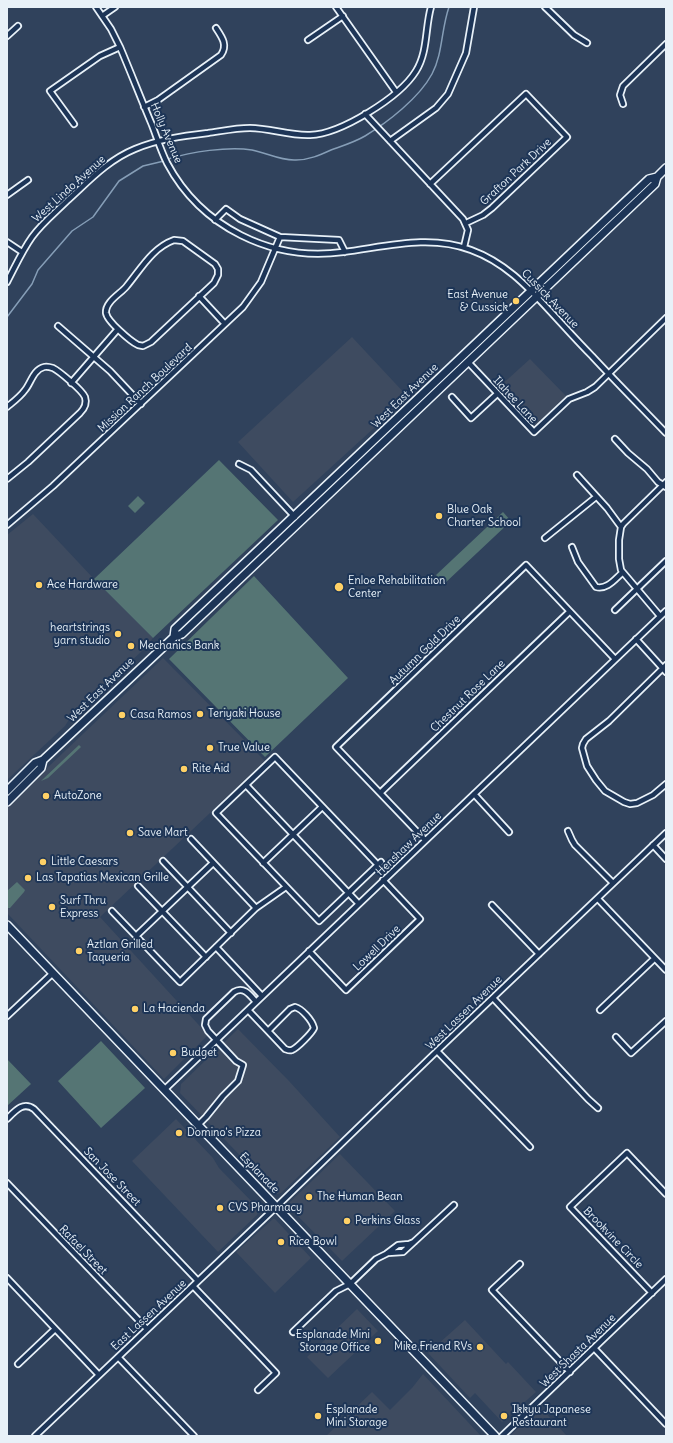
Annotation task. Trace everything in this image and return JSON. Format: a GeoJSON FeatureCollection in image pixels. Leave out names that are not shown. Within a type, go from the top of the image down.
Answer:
{"type":"FeatureCollection","features":[{"type":"Feature","properties":{"kind":"main road","name":"West East Avenue"},"geometry":{"type":"LineString","coordinates":[[297,519],[468,362],[649,179],[657,177],[666,168]]}},
{"type":"Feature","properties":{"kind":"main road","name":"West East Avenue"},"geometry":{"type":"LineString","coordinates":[[7,790],[35,763],[43,760],[174,637],[182,634],[297,519],[534,294]]}},
{"type":"Feature","properties":{"kind":"main road","name":"West East Avenue"},"geometry":{"type":"LineString","coordinates":[[7,802],[41,768],[43,760]]}},
{"type":"Feature","properties":{"kind":"main road","name":"Esplanade"},"geometry":{"type":"LineString","coordinates":[[7,925],[495,1436]]}},
{"type":"Feature","properties":{"kind":"street","name":"Holly Avenue"},"geometry":{"type":"LineString","coordinates":[[96,7],[120,46],[167,163],[178,182],[196,202],[216,220],[244,237],[275,249],[311,254],[345,252],[418,242],[464,247]]}},
{"type":"Feature","properties":{"kind":"street"},"geometry":{"type":"LineString","coordinates":[[102,16],[115,7]]}},
{"type":"Feature","properties":{"kind":"street"},"geometry":{"type":"LineString","coordinates":[[336,7],[396,92]]}},
{"type":"Feature","properties":{"kind":"street","name":"West Lindo Avenue"},"geometry":{"type":"LineString","coordinates":[[7,282],[22,252],[40,227],[104,167],[125,154],[158,141],[245,128],[264,129],[300,135],[316,135],[345,126],[365,114],[396,92],[411,79],[421,62],[425,50],[431,7]]}},
{"type":"Feature","properties":{"kind":"street"},"geometry":{"type":"LineString","coordinates":[[390,141],[441,104],[448,94],[466,53],[474,7]]}},
{"type":"Feature","properties":{"kind":"street"},"geometry":{"type":"LineString","coordinates":[[545,7],[574,35],[587,43]]}},
{"type":"Feature","properties":{"kind":"street"},"geometry":{"type":"LineString","coordinates":[[308,40],[343,16]]}},
{"type":"Feature","properties":{"kind":"street"},"geometry":{"type":"LineString","coordinates":[[7,36],[18,26]]}},
{"type":"Feature","properties":{"kind":"street"},"geometry":{"type":"LineString","coordinates":[[144,107],[158,100],[221,55],[224,50],[224,44],[216,28]]}},
{"type":"Feature","properties":{"kind":"street"},"geometry":{"type":"LineString","coordinates":[[623,104],[620,95],[623,86],[666,44]]}},
{"type":"Feature","properties":{"kind":"street"},"geometry":{"type":"LineString","coordinates":[[74,124],[50,91],[100,56],[120,46]]}},
{"type":"Feature","properties":{"kind":"street","name":"Grafton Park Drive"},"geometry":{"type":"LineString","coordinates":[[430,184],[526,94],[567,137],[492,208],[483,215],[466,223]]}},
{"type":"Feature","properties":{"kind":"street"},"geometry":{"type":"LineString","coordinates":[[365,114],[466,223],[468,233],[464,247]]}},
{"type":"Feature","properties":{"kind":"street"},"geometry":{"type":"LineString","coordinates":[[7,195],[28,180]]}},
{"type":"Feature","properties":{"kind":"street"},"geometry":{"type":"LineString","coordinates":[[216,220],[226,209],[240,219],[280,237],[339,240],[345,252]]}},
{"type":"Feature","properties":{"kind":"street","name":"Mission Ranch Boulevard"},"geometry":{"type":"LineString","coordinates":[[7,525],[49,490],[243,307],[255,292],[264,276],[280,237]]}},
{"type":"Feature","properties":{"kind":"street"},"geometry":{"type":"LineString","coordinates":[[171,241],[183,241],[217,266],[218,272],[216,281],[151,342],[140,346],[118,329],[108,318],[106,312],[107,306],[128,285],[147,260],[171,241]]}},
{"type":"Feature","properties":{"kind":"street"},"geometry":{"type":"LineString","coordinates":[[7,242],[22,252]]}},
{"type":"Feature","properties":{"kind":"street","name":"Cussick Avenue"},"geometry":{"type":"LineString","coordinates":[[464,247],[500,264],[514,274],[666,433]]}},
{"type":"Feature","properties":{"kind":"street"},"geometry":{"type":"LineString","coordinates":[[200,296],[225,324]]}},
{"type":"Feature","properties":{"kind":"street"},"geometry":{"type":"LineString","coordinates":[[608,373],[666,318]]}},
{"type":"Feature","properties":{"kind":"street"},"geometry":{"type":"LineString","coordinates":[[58,326],[110,371],[141,404]]}},
{"type":"Feature","properties":{"kind":"street"},"geometry":{"type":"LineString","coordinates":[[71,383],[118,329]]}},
{"type":"Feature","properties":{"kind":"street","name":"Ilahee Lane"},"geometry":{"type":"LineString","coordinates":[[468,362],[534,432],[565,403],[574,396],[591,390],[608,373]]}},
{"type":"Feature","properties":{"kind":"street"},"geometry":{"type":"LineString","coordinates":[[7,407],[25,390],[36,372],[41,368],[48,367],[54,368],[71,383],[84,396],[86,403],[84,408],[35,456],[7,480]]}},
{"type":"Feature","properties":{"kind":"street"},"geometry":{"type":"LineString","coordinates":[[452,397],[471,418],[497,394]]}},
{"type":"Feature","properties":{"kind":"street"},"geometry":{"type":"LineString","coordinates":[[615,438],[628,453],[647,468],[658,482],[665,485],[621,527]]}},
{"type":"Feature","properties":{"kind":"street"},"geometry":{"type":"LineString","coordinates":[[239,464],[252,470],[297,519]]}},
{"type":"Feature","properties":{"kind":"street"},"geometry":{"type":"LineString","coordinates":[[577,475],[607,508],[621,527],[619,559],[622,573],[660,616]]}},
{"type":"Feature","properties":{"kind":"street"},"geometry":{"type":"LineString","coordinates":[[545,538],[596,497]]}},
{"type":"Feature","properties":{"kind":"street"},"geometry":{"type":"LineString","coordinates":[[572,546],[578,562],[591,583],[596,587],[600,588],[606,586],[622,573]]}},
{"type":"Feature","properties":{"kind":"street"},"geometry":{"type":"LineString","coordinates":[[616,610],[666,561]]}},
{"type":"Feature","properties":{"kind":"street","name":"Autumn Gold Drive"},"geometry":{"type":"LineString","coordinates":[[425,840],[336,747],[526,565],[615,659]]}},
{"type":"Feature","properties":{"kind":"street","name":"Henshaw Avenue"},"geometry":{"type":"LineString","coordinates":[[164,1090],[666,610]]}},
{"type":"Feature","properties":{"kind":"street","name":"Chestnut Rose Lane"},"geometry":{"type":"LineString","coordinates":[[380,793],[569,612]]}},
{"type":"Feature","properties":{"kind":"street"},"geometry":{"type":"LineString","coordinates":[[636,639],[665,668],[609,721],[586,739],[582,748],[587,766],[596,780],[605,791],[624,802],[633,804],[642,801],[659,791],[666,784]]}},
{"type":"Feature","properties":{"kind":"street"},"geometry":{"type":"LineString","coordinates":[[275,757],[379,863],[319,921],[216,813],[246,785],[275,757]]}},
{"type":"Feature","properties":{"kind":"street"},"geometry":{"type":"LineString","coordinates":[[246,785],[358,904]]}},
{"type":"Feature","properties":{"kind":"street"},"geometry":{"type":"LineString","coordinates":[[474,794],[509,832]]}},
{"type":"Feature","properties":{"kind":"street"},"geometry":{"type":"LineString","coordinates":[[263,863],[322,806]]}},
{"type":"Feature","properties":{"kind":"street"},"geometry":{"type":"LineString","coordinates":[[568,830],[575,845],[614,883]]}},
{"type":"Feature","properties":{"kind":"street","name":"West Lassen Avenue"},"geometry":{"type":"LineString","coordinates":[[276,1207],[666,833]]}},
{"type":"Feature","properties":{"kind":"street"},"geometry":{"type":"LineString","coordinates":[[190,839],[256,908]]}},
{"type":"Feature","properties":{"kind":"street"},"geometry":{"type":"LineString","coordinates":[[653,845],[666,859]]}},
{"type":"Feature","properties":{"kind":"street"},"geometry":{"type":"LineString","coordinates":[[163,861],[231,933]]}},
{"type":"Feature","properties":{"kind":"street"},"geometry":{"type":"LineString","coordinates":[[136,936],[213,863]]}},
{"type":"Feature","properties":{"kind":"street","name":"Lowell Drive"},"geometry":{"type":"LineString","coordinates":[[310,951],[346,990],[358,979],[420,919],[384,880]]}},
{"type":"Feature","properties":{"kind":"street"},"geometry":{"type":"LineString","coordinates":[[138,886],[206,957]]}},
{"type":"Feature","properties":{"kind":"street"},"geometry":{"type":"LineString","coordinates":[[112,912],[180,982],[256,908],[286,887]]}},
{"type":"Feature","properties":{"kind":"street"},"geometry":{"type":"LineString","coordinates":[[598,899],[666,970]]}},
{"type":"Feature","properties":{"kind":"street"},"geometry":{"type":"LineString","coordinates":[[492,905],[539,954]]}},
{"type":"Feature","properties":{"kind":"street"},"geometry":{"type":"LineString","coordinates":[[216,947],[262,996]]}},
{"type":"Feature","properties":{"kind":"street"},"geometry":{"type":"LineString","coordinates":[[600,1010],[654,959]]}},
{"type":"Feature","properties":{"kind":"street"},"geometry":{"type":"LineString","coordinates":[[7,1016],[53,973]]}},
{"type":"Feature","properties":{"kind":"street"},"geometry":{"type":"LineString","coordinates":[[198,1125],[223,1096],[238,1082],[243,1066],[236,1061],[207,1029],[205,1025],[206,1021],[234,992],[239,990],[244,990],[256,1002]]}},
{"type":"Feature","properties":{"kind":"street"},"geometry":{"type":"LineString","coordinates":[[493,998],[588,1100],[598,1108]]}},
{"type":"Feature","properties":{"kind":"street"},"geometry":{"type":"LineString","coordinates":[[248,1010],[285,1049],[293,1049],[311,1032],[314,1026],[299,1009],[295,1007],[268,1031]]}},
{"type":"Feature","properties":{"kind":"street"},"geometry":{"type":"LineString","coordinates":[[616,1037],[631,1052],[666,1021]]}},
{"type":"Feature","properties":{"kind":"street"},"geometry":{"type":"LineString","coordinates":[[437,1051],[530,1147]]}},
{"type":"Feature","properties":{"kind":"street","name":"San Jose Street"},"geometry":{"type":"LineString","coordinates":[[7,1119],[17,1109],[23,1106],[28,1106],[34,1109],[198,1281]]}},
{"type":"Feature","properties":{"kind":"street","name":"Brookvine Circle"},"geometry":{"type":"LineString","coordinates":[[652,1293],[570,1207],[627,1153],[666,1194]]}},
{"type":"Feature","properties":{"kind":"street","name":"Rafael Street"},"geometry":{"type":"LineString","coordinates":[[7,1183],[147,1330]]}},
{"type":"Feature","properties":{"kind":"street"},"geometry":{"type":"LineString","coordinates":[[386,1254],[402,1252],[454,1205]]}},
{"type":"Feature","properties":{"kind":"street","name":"East Lassen Avenue"},"geometry":{"type":"LineString","coordinates":[[35,1436],[276,1207]]}},
{"type":"Feature","properties":{"kind":"street"},"geometry":{"type":"LineString","coordinates":[[293,1332],[336,1291],[350,1284],[376,1259],[399,1245],[414,1242]]}},
{"type":"Feature","properties":{"kind":"street"},"geometry":{"type":"LineString","coordinates":[[399,1245],[404,1247],[402,1252]]}},
{"type":"Feature","properties":{"kind":"street"},"geometry":{"type":"LineString","coordinates":[[399,1245],[396,1250],[402,1252]]}},
{"type":"Feature","properties":{"kind":"street"},"geometry":{"type":"LineString","coordinates":[[520,1264],[492,1290],[570,1372]]}},
{"type":"Feature","properties":{"kind":"street","name":"West Shasta Avenue"},"geometry":{"type":"LineString","coordinates":[[502,1436],[666,1279]]}},
{"type":"Feature","properties":{"kind":"street"},"geometry":{"type":"LineString","coordinates":[[8,1282],[99,1375]]}},
{"type":"Feature","properties":{"kind":"street"},"geometry":{"type":"LineString","coordinates":[[193,1286],[276,1373],[258,1390]]}},
{"type":"Feature","properties":{"kind":"street"},"geometry":{"type":"LineString","coordinates":[[18,1364],[55,1329]]}},
{"type":"Feature","properties":{"kind":"street"},"geometry":{"type":"LineString","coordinates":[[594,1348],[666,1424]]}},
{"type":"Feature","properties":{"kind":"street"},"geometry":{"type":"LineString","coordinates":[[118,1357],[194,1436]]}},
{"type":"Feature","properties":{"kind":"shaded area"},"geometry":{"type":"Polygon","coordinates":[[[352,337],[408,397],[293,502],[238,442],[352,337]]]}},
{"type":"Feature","properties":{"kind":"shaded area"},"geometry":{"type":"Polygon","coordinates":[[[530,359],[567,397],[537,424],[530,424],[498,388],[530,359]]]}},
{"type":"Feature","properties":{"kind":"shaded area"},"geometry":{"type":"Polygon","coordinates":[[[33,514],[94,579],[153,638],[142,651],[82,707],[75,710],[65,726],[7,780],[7,535],[33,514]]]}},
{"type":"Feature","properties":{"kind":"shaded area"},"geometry":{"type":"Polygon","coordinates":[[[163,658],[265,761],[100,917],[208,1035],[164,1079],[7,913],[7,806],[163,658]]]}},
{"type":"Feature","properties":{"kind":"shaded area"},"geometry":{"type":"Polygon","coordinates":[[[238,1029],[289,1081],[340,1137],[281,1193],[277,1194],[180,1093],[181,1084],[238,1029]]]}},
{"type":"Feature","properties":{"kind":"shaded area"},"geometry":{"type":"Polygon","coordinates":[[[176,1119],[213,1158],[219,1168],[259,1209],[257,1215],[218,1252],[132,1161],[176,1119]]]}},
{"type":"Feature","properties":{"kind":"shaded area"},"geometry":{"type":"Polygon","coordinates":[[[340,1154],[395,1211],[342,1261],[289,1207],[290,1202],[340,1154]]]}},
{"type":"Feature","properties":{"kind":"shaded area"},"geometry":{"type":"Polygon","coordinates":[[[273,1219],[275,1219],[311,1258],[275,1293],[236,1252],[273,1219]]]}},
{"type":"Feature","properties":{"kind":"shaded area"},"geometry":{"type":"Polygon","coordinates":[[[357,1309],[378,1331],[328,1378],[307,1357],[357,1309]]]}},
{"type":"Feature","properties":{"kind":"shaded area"},"geometry":{"type":"Polygon","coordinates":[[[465,1320],[506,1364],[508,1362],[536,1392],[502,1422],[475,1393],[470,1398],[428,1353],[465,1320]]]}},
{"type":"Feature","properties":{"kind":"shaded area"},"geometry":{"type":"Polygon","coordinates":[[[423,1374],[481,1436],[326,1436],[372,1392],[390,1410],[412,1388],[423,1374]]]}},
{"type":"Feature","properties":{"kind":"shaded area"},"geometry":{"type":"Polygon","coordinates":[[[540,1407],[567,1436],[511,1436],[514,1432],[540,1407]]]}},
{"type":"Feature","properties":{"kind":"green space"},"geometry":{"type":"Polygon","coordinates":[[[219,460],[278,520],[153,638],[94,579],[219,460]]]}},
{"type":"Feature","properties":{"kind":"green space"},"geometry":{"type":"Polygon","coordinates":[[[138,496],[145,503],[135,513],[128,506],[138,496]]]}},
{"type":"Feature","properties":{"kind":"green space"},"geometry":{"type":"Polygon","coordinates":[[[503,512],[511,521],[444,584],[436,575],[503,512]]]}},
{"type":"Feature","properties":{"kind":"green space"},"geometry":{"type":"Polygon","coordinates":[[[254,576],[348,678],[265,757],[169,659],[254,576]]]}},
{"type":"Feature","properties":{"kind":"green space"},"geometry":{"type":"Polygon","coordinates":[[[79,745],[81,747],[48,778],[41,781],[79,745]]]}},
{"type":"Feature","properties":{"kind":"green space"},"geometry":{"type":"Polygon","coordinates":[[[17,882],[25,890],[10,908],[7,908],[7,891],[17,882]]]}},
{"type":"Feature","properties":{"kind":"green space"},"geometry":{"type":"Polygon","coordinates":[[[101,1041],[145,1088],[101,1128],[58,1081],[101,1041]]]}},
{"type":"Feature","properties":{"kind":"green space"},"geometry":{"type":"Polygon","coordinates":[[[7,1059],[31,1084],[7,1106],[7,1059]]]}},
{"type":"Feature","properties":{"kind":"waterway"},"geometry":{"type":"LineString","coordinates":[[168,159],[198,152],[221,149],[242,149],[252,150],[279,158],[301,160],[319,155],[361,138],[383,124],[402,109],[426,83],[436,66],[449,7]]}},
{"type":"Feature","properties":{"kind":"waterway"},"geometry":{"type":"LineString","coordinates":[[7,317],[32,284],[38,270],[72,231],[93,217],[119,181],[143,166],[164,161]]}},
{"type":"Feature","properties":{"kind":"place","name":"East Avenue & Cussick"},"geometry":{"type":"Point","coordinates":[516,301]}},
{"type":"Feature","properties":{"kind":"place","name":"Blue Oak Charter School"},"geometry":{"type":"Point","coordinates":[439,516]}},
{"type":"Feature","properties":{"kind":"place","name":"Ace Hardware"},"geometry":{"type":"Point","coordinates":[39,585]}},
{"type":"Feature","properties":{"kind":"place","name":"Enloe Rehabilitation Center"},"geometry":{"type":"Point","coordinates":[339,587]}},
{"type":"Feature","properties":{"kind":"place","name":"heartstrings yarn studio"},"geometry":{"type":"Point","coordinates":[118,634]}},
{"type":"Feature","properties":{"kind":"place","name":"Mechanics Bank"},"geometry":{"type":"Point","coordinates":[131,646]}},
{"type":"Feature","properties":{"kind":"place","name":"Teriyaki House"},"geometry":{"type":"Point","coordinates":[200,714]}},
{"type":"Feature","properties":{"kind":"place","name":"Casa Ramos"},"geometry":{"type":"Point","coordinates":[122,715]}},
{"type":"Feature","properties":{"kind":"place","name":"True Value"},"geometry":{"type":"Point","coordinates":[210,748]}},
{"type":"Feature","properties":{"kind":"place","name":"Rite Aid"},"geometry":{"type":"Point","coordinates":[184,769]}},
{"type":"Feature","properties":{"kind":"place","name":"AutoZone"},"geometry":{"type":"Point","coordinates":[46,796]}},
{"type":"Feature","properties":{"kind":"place","name":"Save Mart"},"geometry":{"type":"Point","coordinates":[130,833]}},
{"type":"Feature","properties":{"kind":"place","name":"Little Caesars"},"geometry":{"type":"Point","coordinates":[43,862]}},
{"type":"Feature","properties":{"kind":"place","name":"Las Tapatias Mexican Grille"},"geometry":{"type":"Point","coordinates":[28,878]}},
{"type":"Feature","properties":{"kind":"place","name":"Surf Thru Express"},"geometry":{"type":"Point","coordinates":[52,907]}},
{"type":"Feature","properties":{"kind":"place","name":"Aztlan Grilled Taqueria"},"geometry":{"type":"Point","coordinates":[79,951]}},
{"type":"Feature","properties":{"kind":"place","name":"La Hacienda"},"geometry":{"type":"Point","coordinates":[135,1009]}},
{"type":"Feature","properties":{"kind":"place","name":"Budget"},"geometry":{"type":"Point","coordinates":[173,1053]}},
{"type":"Feature","properties":{"kind":"place","name":"Domino's Pizza"},"geometry":{"type":"Point","coordinates":[179,1133]}},
{"type":"Feature","properties":{"kind":"place","name":"The Human Bean"},"geometry":{"type":"Point","coordinates":[309,1197]}},
{"type":"Feature","properties":{"kind":"place","name":"CVS Pharmacy"},"geometry":{"type":"Point","coordinates":[220,1208]}},
{"type":"Feature","properties":{"kind":"place","name":"Perkins Glass"},"geometry":{"type":"Point","coordinates":[347,1221]}},
{"type":"Feature","properties":{"kind":"place","name":"Rice Bowl"},"geometry":{"type":"Point","coordinates":[281,1242]}},
{"type":"Feature","properties":{"kind":"place","name":"Esplanade Mini Storage Office"},"geometry":{"type":"Point","coordinates":[378,1341]}},
{"type":"Feature","properties":{"kind":"place","name":"Mike Friend RVs"},"geometry":{"type":"Point","coordinates":[480,1347]}},
{"type":"Feature","properties":{"kind":"place","name":"Esplanade Mini Storage"},"geometry":{"type":"Point","coordinates":[318,1416]}},
{"type":"Feature","properties":{"kind":"place","name":"Ikkyu Japanese Restaurant"},"geometry":{"type":"Point","coordinates":[504,1416]}}]}
